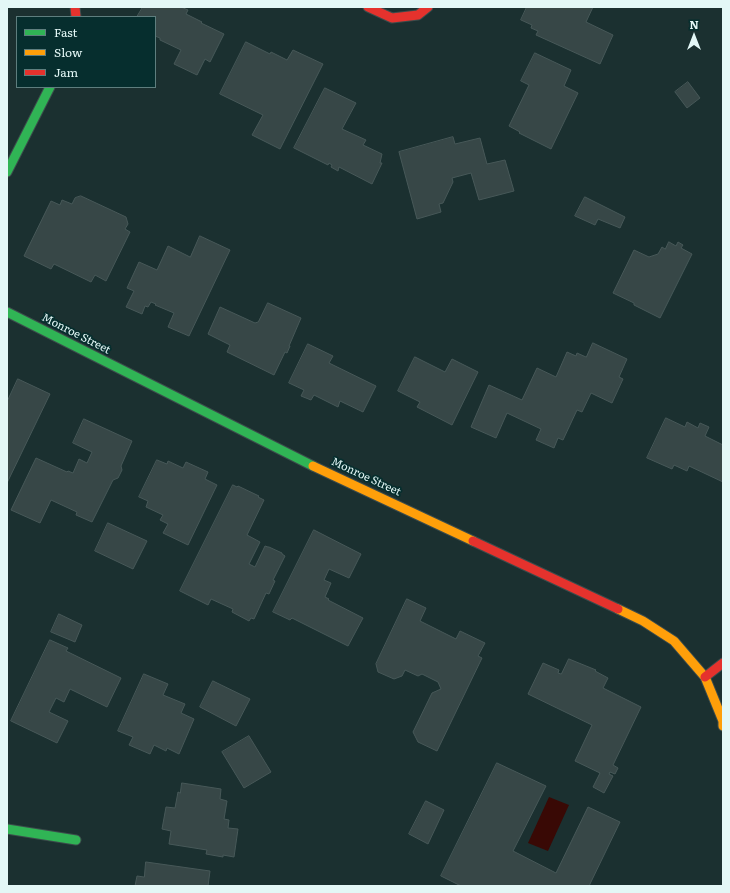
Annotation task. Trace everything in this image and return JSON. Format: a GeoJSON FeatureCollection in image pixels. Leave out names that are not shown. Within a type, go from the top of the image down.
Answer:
{"type":"FeatureCollection","features":[{"type":"Feature","properties":{"kind":"street"},"geometry":{"type":"LineString","coordinates":[[368,7],[392,18],[418,15],[428,7]]}},
{"type":"Feature","properties":{"kind":"street"},"geometry":{"type":"LineString","coordinates":[[7,172],[49,88]]}},
{"type":"Feature","properties":{"kind":"street"},"geometry":{"type":"LineString","coordinates":[[7,160],[16,154]]}},
{"type":"Feature","properties":{"kind":"street","name":"Monroe Street"},"geometry":{"type":"LineString","coordinates":[[7,312],[317,468],[644,621],[674,642],[705,677]]}},
{"type":"Feature","properties":{"kind":"street"},"geometry":{"type":"LineString","coordinates":[[723,663],[705,677],[723,726]]}},
{"type":"Feature","properties":{"kind":"street"},"geometry":{"type":"LineString","coordinates":[[7,829],[76,840]]}},
{"type":"Feature","properties":{"kind":"shaded area"},"geometry":{"type":"Polygon","coordinates":[[[549,797],[569,805],[548,851],[528,843],[549,797]]]}},
{"type":"Feature","properties":{"kind":"building"},"geometry":{"type":"Polygon","coordinates":[[[143,7],[181,7],[188,10],[186,14],[224,34],[210,62],[205,59],[197,75],[174,64],[181,50],[160,40],[160,38],[156,36],[156,16],[138,16],[143,7]]]}},
{"type":"Feature","properties":{"kind":"building"},"geometry":{"type":"Polygon","coordinates":[[[527,7],[593,7],[586,22],[613,35],[600,64],[536,35],[538,31],[531,28],[532,25],[521,20],[527,7]]]}},
{"type":"Feature","properties":{"kind":"building"},"geometry":{"type":"Polygon","coordinates":[[[246,42],[270,54],[271,52],[287,60],[293,50],[323,64],[280,149],[252,135],[263,115],[220,94],[246,42]]]}},
{"type":"Feature","properties":{"kind":"building"},"geometry":{"type":"Polygon","coordinates":[[[535,53],[571,70],[564,86],[578,93],[551,149],[519,133],[520,132],[509,126],[529,85],[521,81],[535,53]]]}},
{"type":"Feature","properties":{"kind":"building"},"geometry":{"type":"Polygon","coordinates":[[[688,82],[700,98],[687,108],[675,92],[688,82]]]}},
{"type":"Feature","properties":{"kind":"building"},"geometry":{"type":"Polygon","coordinates":[[[325,88],[356,103],[342,129],[366,140],[363,145],[382,154],[380,163],[382,163],[372,184],[339,167],[338,171],[331,167],[332,165],[329,163],[328,165],[294,148],[325,88]]]}},
{"type":"Feature","properties":{"kind":"building"},"geometry":{"type":"Polygon","coordinates":[[[453,137],[455,144],[480,138],[487,164],[505,160],[514,191],[479,200],[471,173],[452,178],[453,182],[443,203],[439,204],[441,212],[417,219],[399,152],[453,137]]]}},
{"type":"Feature","properties":{"kind":"building"},"geometry":{"type":"Polygon","coordinates":[[[81,196],[126,217],[128,224],[125,229],[130,232],[106,281],[95,275],[91,282],[54,264],[51,269],[24,256],[51,201],[60,205],[62,200],[72,204],[75,198],[81,196]]]}},
{"type":"Feature","properties":{"kind":"building"},"geometry":{"type":"Polygon","coordinates":[[[585,197],[625,217],[620,228],[598,219],[595,225],[575,216],[585,197]]]}},
{"type":"Feature","properties":{"kind":"building"},"geometry":{"type":"Polygon","coordinates":[[[200,236],[230,250],[189,336],[168,327],[174,313],[155,305],[156,304],[151,302],[148,307],[145,306],[142,314],[126,307],[134,291],[127,288],[139,262],[157,270],[168,246],[190,257],[200,236]]]}},
{"type":"Feature","properties":{"kind":"building"},"geometry":{"type":"Polygon","coordinates":[[[669,242],[676,246],[678,242],[683,245],[681,248],[692,254],[660,318],[613,293],[634,250],[649,257],[658,254],[662,247],[665,249],[669,242]]]}},
{"type":"Feature","properties":{"kind":"building"},"geometry":{"type":"Polygon","coordinates":[[[268,303],[301,318],[287,353],[285,352],[274,375],[227,352],[230,345],[208,334],[220,307],[255,323],[258,322],[268,303]]]}},
{"type":"Feature","properties":{"kind":"building"},"geometry":{"type":"Polygon","coordinates":[[[593,343],[627,359],[619,377],[623,379],[612,403],[591,393],[582,412],[577,410],[563,440],[558,438],[554,448],[536,440],[541,429],[507,413],[496,438],[471,427],[489,385],[522,400],[537,368],[556,377],[567,352],[576,356],[577,353],[586,357],[593,343]]]}},
{"type":"Feature","properties":{"kind":"building"},"geometry":{"type":"Polygon","coordinates":[[[308,344],[333,356],[329,363],[376,386],[363,412],[340,401],[338,407],[314,395],[311,400],[301,396],[304,390],[289,383],[308,344]]]}},
{"type":"Feature","properties":{"kind":"building"},"geometry":{"type":"Polygon","coordinates":[[[415,357],[445,372],[452,359],[478,372],[452,425],[417,407],[420,402],[398,391],[415,357]]]}},
{"type":"Feature","properties":{"kind":"building"},"geometry":{"type":"Polygon","coordinates":[[[18,379],[50,394],[7,483],[7,402],[18,379]]]}},
{"type":"Feature","properties":{"kind":"building"},"geometry":{"type":"Polygon","coordinates":[[[666,418],[685,427],[687,422],[698,428],[700,423],[709,427],[705,436],[723,445],[723,482],[689,466],[687,471],[674,465],[672,469],[647,458],[666,418]]]}},
{"type":"Feature","properties":{"kind":"building"},"geometry":{"type":"Polygon","coordinates":[[[84,419],[132,441],[121,466],[122,470],[118,478],[113,480],[92,522],[76,515],[77,512],[51,500],[40,523],[11,510],[36,458],[67,472],[73,473],[79,459],[87,463],[92,452],[73,443],[84,419]]]}},
{"type":"Feature","properties":{"kind":"building"},"geometry":{"type":"Polygon","coordinates":[[[157,460],[167,464],[168,461],[183,468],[186,462],[208,472],[205,479],[217,485],[188,545],[163,533],[168,524],[160,520],[163,515],[146,507],[148,501],[139,497],[157,460]]]}},
{"type":"Feature","properties":{"kind":"building"},"geometry":{"type":"Polygon","coordinates":[[[233,485],[259,496],[258,497],[264,500],[247,535],[260,542],[249,564],[255,567],[265,546],[282,553],[285,556],[273,580],[275,581],[269,594],[266,593],[254,619],[251,618],[249,621],[232,612],[233,609],[211,599],[208,605],[180,591],[233,485]]]}},
{"type":"Feature","properties":{"kind":"building"},"geometry":{"type":"Polygon","coordinates":[[[108,523],[147,541],[133,569],[95,551],[108,523]]]}},
{"type":"Feature","properties":{"kind":"building"},"geometry":{"type":"Polygon","coordinates":[[[314,530],[361,554],[349,578],[329,569],[324,580],[331,583],[325,597],[329,599],[328,600],[363,618],[348,646],[292,618],[290,620],[273,612],[314,530]]]}},
{"type":"Feature","properties":{"kind":"building"},"geometry":{"type":"Polygon","coordinates":[[[407,599],[426,608],[420,621],[456,639],[460,631],[485,643],[478,656],[482,658],[437,751],[418,742],[413,732],[432,693],[441,689],[438,682],[422,674],[418,676],[405,670],[402,676],[394,679],[378,672],[376,664],[407,599]]]}},
{"type":"Feature","properties":{"kind":"building"},"geometry":{"type":"Polygon","coordinates":[[[59,614],[82,625],[75,642],[51,632],[59,614]]]}},
{"type":"Feature","properties":{"kind":"building"},"geometry":{"type":"Polygon","coordinates":[[[50,640],[68,648],[66,651],[121,678],[107,707],[70,689],[64,702],[56,698],[49,712],[68,721],[57,743],[11,721],[50,640]]]}},
{"type":"Feature","properties":{"kind":"building"},"geometry":{"type":"Polygon","coordinates":[[[569,659],[596,670],[595,671],[608,678],[603,688],[641,707],[613,765],[618,768],[615,774],[610,772],[609,774],[613,776],[604,793],[593,787],[600,773],[575,761],[592,725],[528,694],[543,663],[559,670],[558,673],[561,674],[569,659]]]}},
{"type":"Feature","properties":{"kind":"building"},"geometry":{"type":"Polygon","coordinates":[[[144,674],[168,684],[163,695],[185,704],[181,713],[194,719],[179,754],[167,748],[166,751],[154,745],[150,754],[129,745],[133,737],[118,731],[144,674]]]}},
{"type":"Feature","properties":{"kind":"building"},"geometry":{"type":"Polygon","coordinates":[[[213,681],[250,699],[236,726],[200,707],[213,681]]]}},
{"type":"Feature","properties":{"kind":"building"},"geometry":{"type":"Polygon","coordinates":[[[249,736],[271,772],[244,788],[222,752],[249,736]]]}},
{"type":"Feature","properties":{"kind":"building"},"geometry":{"type":"Polygon","coordinates":[[[497,763],[546,786],[513,851],[556,873],[588,807],[620,822],[589,886],[461,886],[441,876],[497,763]]]}},
{"type":"Feature","properties":{"kind":"building"},"geometry":{"type":"Polygon","coordinates":[[[182,783],[221,789],[220,799],[227,801],[224,819],[229,820],[228,828],[238,829],[234,857],[206,854],[207,850],[169,844],[171,831],[162,829],[166,807],[175,808],[178,792],[180,793],[182,783]]]}},
{"type":"Feature","properties":{"kind":"building"},"geometry":{"type":"Polygon","coordinates":[[[426,801],[444,810],[428,844],[409,834],[426,801]]]}},
{"type":"Feature","properties":{"kind":"building"},"geometry":{"type":"Polygon","coordinates":[[[146,862],[210,871],[208,886],[135,886],[137,876],[144,877],[146,862]]]}},
{"type":"Feature","properties":{"kind":"traffic: fast"},"geometry":{"type":"LineString","coordinates":[[7,172],[49,88]]}},
{"type":"Feature","properties":{"kind":"traffic: fast"},"geometry":{"type":"LineString","coordinates":[[7,312],[313,466]]}},
{"type":"Feature","properties":{"kind":"traffic: fast"},"geometry":{"type":"LineString","coordinates":[[7,829],[76,840]]}},
{"type":"Feature","properties":{"kind":"traffic: slow"},"geometry":{"type":"LineString","coordinates":[[313,466],[473,541]]}},
{"type":"Feature","properties":{"kind":"traffic: slow"},"geometry":{"type":"LineString","coordinates":[[618,609],[643,621],[674,641],[705,677],[723,721],[723,726]]}},
{"type":"Feature","properties":{"kind":"traffic: jam"},"geometry":{"type":"LineString","coordinates":[[75,7],[76,16]]}},
{"type":"Feature","properties":{"kind":"traffic: jam"},"geometry":{"type":"LineString","coordinates":[[368,7],[392,18],[418,15],[428,7]]}},
{"type":"Feature","properties":{"kind":"traffic: jam"},"geometry":{"type":"LineString","coordinates":[[473,541],[618,609]]}},
{"type":"Feature","properties":{"kind":"traffic: jam"},"geometry":{"type":"LineString","coordinates":[[705,677],[723,663]]}}]}
